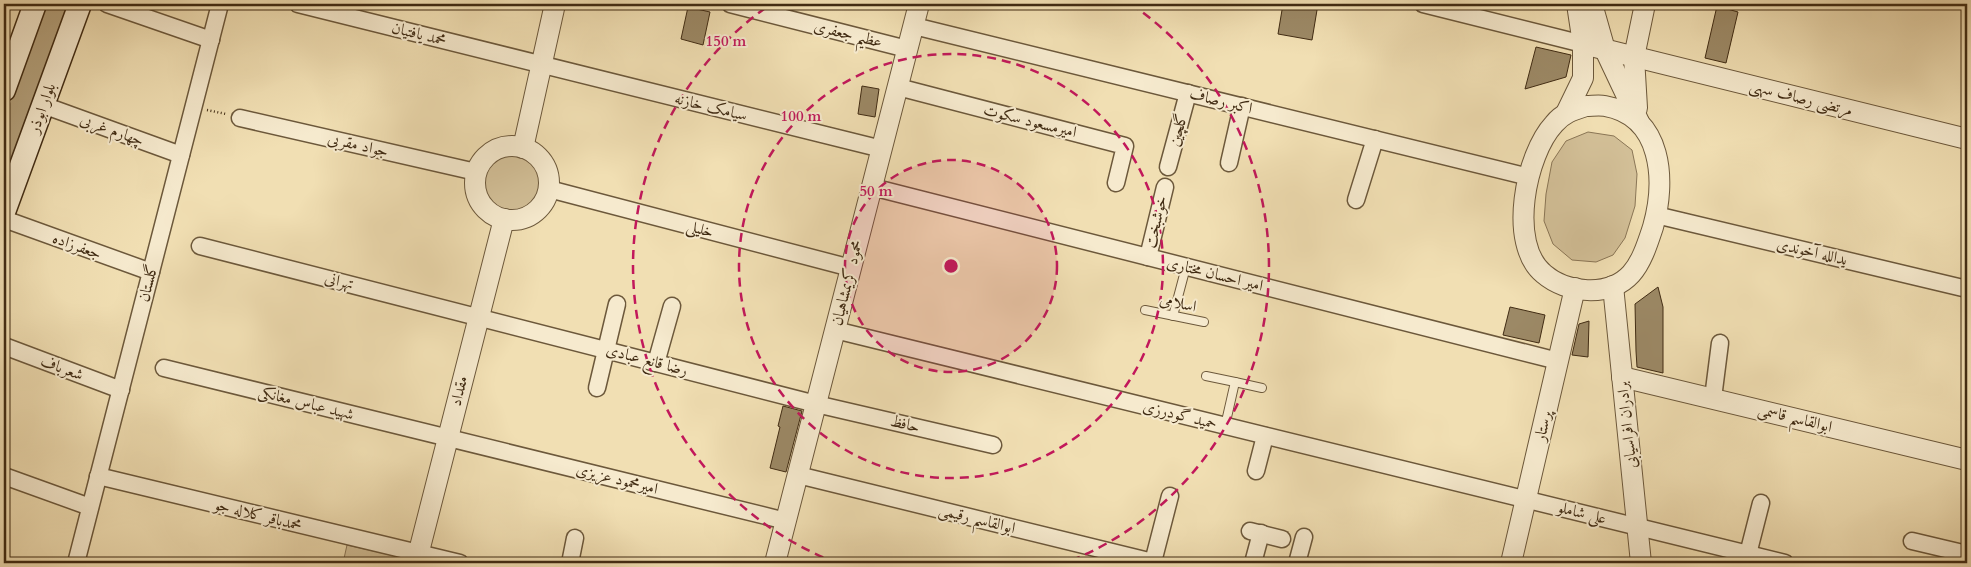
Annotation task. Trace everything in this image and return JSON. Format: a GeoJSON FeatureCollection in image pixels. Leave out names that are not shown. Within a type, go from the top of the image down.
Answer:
{"type":"FeatureCollection","features":[{"type":"Feature","properties":{"kind":"main road"},"geometry":{"type":"LineString","coordinates":[[4,88],[35,4]]}},
{"type":"Feature","properties":{"kind":"main road","name":"بلوار ابوذر"},"geometry":{"type":"LineString","coordinates":[[4,212],[80,4]]}},
{"type":"Feature","properties":{"kind":"street"},"geometry":{"type":"LineString","coordinates":[[107,4],[211,40]]}},
{"type":"Feature","properties":{"kind":"street","name":"گلستان"},"geometry":{"type":"LineString","coordinates":[[76,563],[220,4]]}},
{"type":"Feature","properties":{"kind":"street","name":"محمد یافتیان"},"geometry":{"type":"LineString","coordinates":[[298,4],[541,64]]}},
{"type":"Feature","properties":{"kind":"street"},"geometry":{"type":"LineString","coordinates":[[523,148],[555,4]]}},
{"type":"Feature","properties":{"kind":"street","name":"عظیم جعفری"},"geometry":{"type":"LineString","coordinates":[[730,4],[908,49]]}},
{"type":"Feature","properties":{"kind":"street","name":"محمود کریمشاهیان"},"geometry":{"type":"LineString","coordinates":[[775,563],[919,4]]}},
{"type":"Feature","properties":{"kind":"street"},"geometry":{"type":"LineString","coordinates":[[1423,4],[1584,44]]}},
{"type":"Feature","properties":{"kind":"street"},"geometry":{"type":"LineString","coordinates":[[1577,4],[1584,44],[1583,78],[1567,111],[1541,140],[1529,177],[1523,219],[1527,249],[1540,271],[1552,281],[1575,288],[1593,290],[1613,286],[1630,275],[1640,259],[1649,240],[1656,215],[1661,181],[1656,151],[1649,136],[1639,122],[1605,50],[1592,4]]}},
{"type":"Feature","properties":{"kind":"street"},"geometry":{"type":"LineString","coordinates":[[1639,122],[1634,57],[1645,4]]}},
{"type":"Feature","properties":{"kind":"street","name":"اکبر رصاف"},"geometry":{"type":"LineString","coordinates":[[914,26],[1529,177]]}},
{"type":"Feature","properties":{"kind":"street","name":"مرتضی رصاف سهی"},"geometry":{"type":"LineString","coordinates":[[1584,44],[1967,139]]}},
{"type":"Feature","properties":{"kind":"street","name":"سیامک خازنه"},"geometry":{"type":"LineString","coordinates":[[541,64],[882,149]]}},
{"type":"Feature","properties":{"kind":"street","name":"امیرمسعود سکوت"},"geometry":{"type":"LineString","coordinates":[[898,87],[1125,146],[1116,183]]}},
{"type":"Feature","properties":{"kind":"street","name":"گلچین"},"geometry":{"type":"LineString","coordinates":[[1168,167],[1188,93]]}},
{"type":"Feature","properties":{"kind":"street","name":"چهارم غربی"},"geometry":{"type":"LineString","coordinates":[[43,105],[181,155]]}},
{"type":"Feature","properties":{"kind":"street"},"geometry":{"type":"LineString","coordinates":[[1229,163],[1242,106]]}},
{"type":"Feature","properties":{"kind":"street"},"geometry":{"type":"LineString","coordinates":[[1567,111],[1586,106],[1605,106],[1623,112],[1639,122]]}},
{"type":"Feature","properties":{"kind":"street","name":"جواد مقربی"},"geometry":{"type":"LineString","coordinates":[[240,118],[476,172]]}},
{"type":"Feature","properties":{"kind":"street"},"geometry":{"type":"LineString","coordinates":[[1356,200],[1375,139]]}},
{"type":"Feature","properties":{"kind":"street"},"geometry":{"type":"LineString","coordinates":[[512,146],[523,148],[533,152],[540,159],[549,178],[549,189],[541,205],[528,217],[516,220],[504,219],[493,215],[484,207],[477,196],[476,172],[490,153],[500,148],[512,146]]}},
{"type":"Feature","properties":{"kind":"street","name":"امیر احسان مختاری"},"geometry":{"type":"LineString","coordinates":[[872,187],[1558,361]]}},
{"type":"Feature","properties":{"kind":"street","name":"خوشبخت"},"geometry":{"type":"LineString","coordinates":[[1148,257],[1165,187]]}},
{"type":"Feature","properties":{"kind":"street","name":"خلیلی"},"geometry":{"type":"LineString","coordinates":[[549,189],[851,268]]}},
{"type":"Feature","properties":{"kind":"street","name":"یدالله آخوندی"},"geometry":{"type":"LineString","coordinates":[[1656,215],[1967,289]]}},
{"type":"Feature","properties":{"kind":"street","name":"جعفرزاده"},"geometry":{"type":"LineString","coordinates":[[4,219],[151,272]]}},
{"type":"Feature","properties":{"kind":"street","name":"مقداد"},"geometry":{"type":"LineString","coordinates":[[417,558],[504,219]]}},
{"type":"Feature","properties":{"kind":"street","name":"تهرانی"},"geometry":{"type":"LineString","coordinates":[[200,246],[478,317]]}},
{"type":"Feature","properties":{"kind":"street","name":"برادران افراسیابی"},"geometry":{"type":"LineString","coordinates":[[1613,286],[1641,563]]}},
{"type":"Feature","properties":{"kind":"street","name":"پرستار"},"geometry":{"type":"LineString","coordinates":[[1511,563],[1575,288]]}},
{"type":"Feature","properties":{"kind":"street"},"geometry":{"type":"LineString","coordinates":[[597,388],[617,304]]}},
{"type":"Feature","properties":{"kind":"street"},"geometry":{"type":"LineString","coordinates":[[656,363],[672,306]]}},
{"type":"Feature","properties":{"kind":"street","name":"رضا قانع عبادی"},"geometry":{"type":"LineString","coordinates":[[478,317],[816,404]]}},
{"type":"Feature","properties":{"kind":"street","name":"حمید گودرزی"},"geometry":{"type":"LineString","coordinates":[[835,330],[1526,500]]}},
{"type":"Feature","properties":{"kind":"street"},"geometry":{"type":"LineString","coordinates":[[1712,398],[1720,343]]}},
{"type":"Feature","properties":{"kind":"street","name":"شعرباف"},"geometry":{"type":"LineString","coordinates":[[4,346],[121,390]]}},
{"type":"Feature","properties":{"kind":"street","name":"شهید عباس مغانکی"},"geometry":{"type":"LineString","coordinates":[[164,368],[448,438]]}},
{"type":"Feature","properties":{"kind":"street","name":"ابوالقاسم قاسمی"},"geometry":{"type":"LineString","coordinates":[[1622,376],[1967,460]]}},
{"type":"Feature","properties":{"kind":"street","name":"حافظ"},"geometry":{"type":"LineString","coordinates":[[816,404],[993,444]]}},
{"type":"Feature","properties":{"kind":"street"},"geometry":{"type":"LineString","coordinates":[[1256,471],[1265,436]]}},
{"type":"Feature","properties":{"kind":"street","name":"امیرمحمود عزیزی"},"geometry":{"type":"LineString","coordinates":[[448,438],[786,521]]}},
{"type":"Feature","properties":{"kind":"street","name":"ابوالقاسم رقیمی"},"geometry":{"type":"LineString","coordinates":[[798,475],[1155,563]]}},
{"type":"Feature","properties":{"kind":"street"},"geometry":{"type":"LineString","coordinates":[[4,476],[90,507]]}},
{"type":"Feature","properties":{"kind":"street","name":"محمدباقر کلاله جو"},"geometry":{"type":"LineString","coordinates":[[98,476],[417,558],[460,563]]}},
{"type":"Feature","properties":{"kind":"street"},"geometry":{"type":"LineString","coordinates":[[1155,563],[1170,496]]}},
{"type":"Feature","properties":{"kind":"street","name":"علی شاملو"},"geometry":{"type":"LineString","coordinates":[[1526,500],[1785,563]]}},
{"type":"Feature","properties":{"kind":"street"},"geometry":{"type":"LineString","coordinates":[[1748,554],[1761,503]]}},
{"type":"Feature","properties":{"kind":"street"},"geometry":{"type":"LineString","coordinates":[[1253,563],[1256,532],[1282,539]]}},
{"type":"Feature","properties":{"kind":"street"},"geometry":{"type":"LineString","coordinates":[[1297,563],[1304,537]]}},
{"type":"Feature","properties":{"kind":"street"},"geometry":{"type":"LineString","coordinates":[[570,563],[576,538]]}},
{"type":"Feature","properties":{"kind":"street"},"geometry":{"type":"LineString","coordinates":[[1912,541],[1967,554]]}},
{"type":"Feature","properties":{"kind":"lane"},"geometry":{"type":"LineString","coordinates":[[1173,316],[1186,267]]}},
{"type":"Feature","properties":{"kind":"lane","name":"اسلامی"},"geometry":{"type":"LineString","coordinates":[[1146,310],[1204,322]]}},
{"type":"Feature","properties":{"kind":"lane"},"geometry":{"type":"LineString","coordinates":[[1206,376],[1262,388]]}},
{"type":"Feature","properties":{"kind":"lane"},"geometry":{"type":"LineString","coordinates":[[1225,426],[1235,382]]}},
{"type":"Feature","properties":{"kind":"path"},"geometry":{"type":"LineString","coordinates":[[194,107],[240,118]]}},
{"type":"Feature","properties":{"kind":"shaded area"},"geometry":{"type":"Polygon","coordinates":[[[1588,132],[1614,136],[1632,150],[1637,174],[1635,206],[1625,238],[1613,255],[1596,262],[1572,260],[1553,244],[1544,221],[1546,194],[1552,162],[1566,141],[1588,132]]]}},
{"type":"Feature","properties":{"kind":"shaded area"},"geometry":{"type":"Polygon","coordinates":[[[506,152],[518,152],[534,161],[541,171],[543,183],[541,195],[534,205],[518,214],[506,214],[495,209],[486,200],[481,189],[481,177],[486,166],[495,157],[506,152]]]}},
{"type":"Feature","properties":{"kind":"shaded area"},"geometry":{"type":"Polygon","coordinates":[[[347,545],[404,558],[403,563],[343,563],[347,545]]]}},
{"type":"Feature","properties":{"kind":"building"},"geometry":{"type":"Polygon","coordinates":[[[1283,4],[1318,4],[1312,40],[1278,34],[1283,4]]]}},
{"type":"Feature","properties":{"kind":"building"},"geometry":{"type":"Polygon","coordinates":[[[1717,6],[1738,12],[1726,63],[1705,58],[1717,6]]]}},
{"type":"Feature","properties":{"kind":"building"},"geometry":{"type":"Polygon","coordinates":[[[688,7],[710,12],[703,45],[681,39],[688,7]]]}},
{"type":"Feature","properties":{"kind":"building"},"geometry":{"type":"Polygon","coordinates":[[[1536,47],[1571,55],[1566,77],[1525,89],[1536,47]]]}},
{"type":"Feature","properties":{"kind":"building"},"geometry":{"type":"Polygon","coordinates":[[[862,86],[879,89],[875,117],[858,114],[862,86]]]}},
{"type":"Feature","properties":{"kind":"building"},"geometry":{"type":"Polygon","coordinates":[[[1658,287],[1663,307],[1663,373],[1637,367],[1636,351],[1635,304],[1658,287]]]}},
{"type":"Feature","properties":{"kind":"building"},"geometry":{"type":"Polygon","coordinates":[[[1510,307],[1545,315],[1539,343],[1503,335],[1510,307]]]}},
{"type":"Feature","properties":{"kind":"building"},"geometry":{"type":"Polygon","coordinates":[[[1589,321],[1588,357],[1572,355],[1579,324],[1589,321]]]}},
{"type":"Feature","properties":{"kind":"building"},"geometry":{"type":"Polygon","coordinates":[[[783,406],[802,411],[786,472],[770,468],[783,406]]]}},
{"type":"Feature","properties":{"kind":"waterway"},"geometry":{"type":"LineString","coordinates":[[4,156],[60,4]]}}]}
